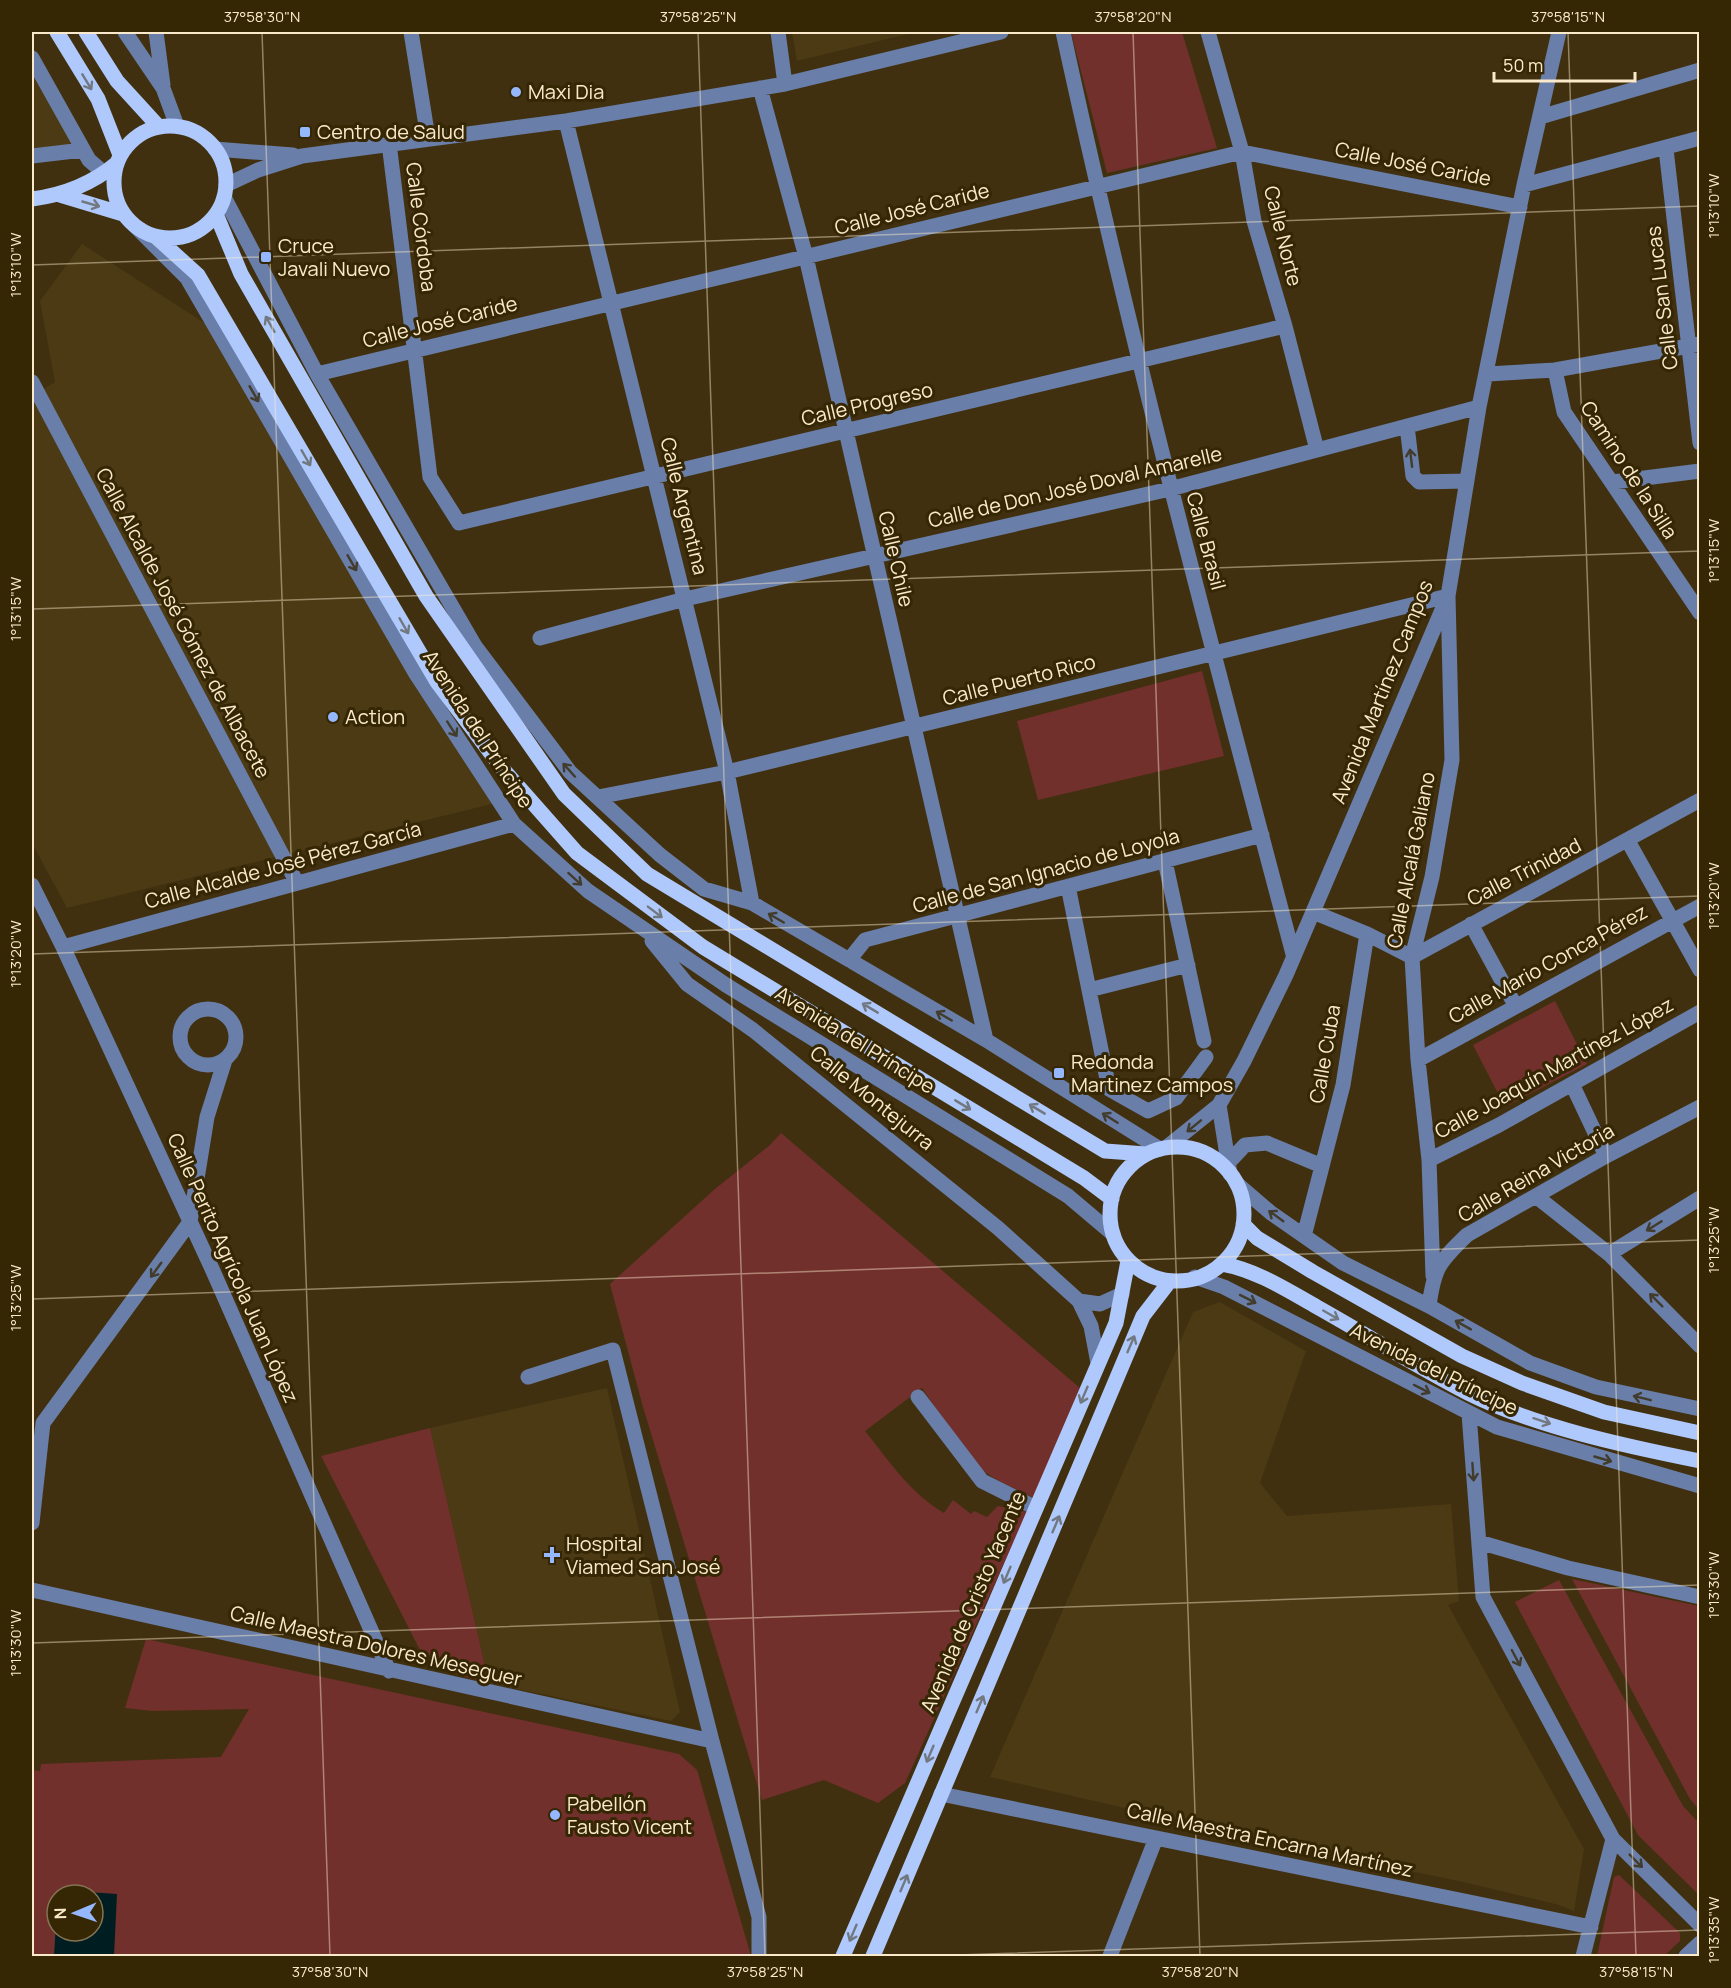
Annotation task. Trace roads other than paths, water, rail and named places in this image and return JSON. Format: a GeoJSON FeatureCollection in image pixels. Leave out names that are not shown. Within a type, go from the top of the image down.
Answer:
{"type":"FeatureCollection","features":[{"type":"Feature","properties":{"kind":"main road"},"geometry":{"type":"LineString","coordinates":[[32,199],[60,195],[104,173],[119,159],[130,142],[143,132],[159,127],[177,126],[198,134],[215,149],[222,163],[225,191],[216,214],[205,226],[190,235],[173,238],[156,237],[136,227],[123,214],[114,189],[119,159],[98,99],[57,32]]}},
{"type":"Feature","properties":{"kind":"main road"},"geometry":{"type":"LineString","coordinates":[[86,32],[117,81],[159,127]]}},
{"type":"Feature","properties":{"kind":"main road"},"geometry":{"type":"LineString","coordinates":[[60,195],[123,214]]}},
{"type":"Feature","properties":{"kind":"main road","name":"Avenida del Príncipe"},"geometry":{"type":"LineString","coordinates":[[216,214],[241,274],[426,596],[564,794],[647,874],[1105,1151],[1158,1150]]}},
{"type":"Feature","properties":{"kind":"main road","name":"Avenida del Príncipe"},"geometry":{"type":"LineString","coordinates":[[156,237],[198,275],[437,682],[502,768],[577,853],[703,947],[1084,1178],[1112,1199]]}},
{"type":"Feature","properties":{"kind":"main road"},"geometry":{"type":"LineString","coordinates":[[1194,1149],[1218,1161],[1232,1173],[1242,1202],[1243,1224],[1237,1244],[1222,1264],[1209,1273],[1182,1281],[1170,1281],[1146,1274],[1128,1261],[1113,1234],[1110,1212],[1120,1178],[1134,1162],[1158,1150],[1194,1149]]}},
{"type":"Feature","properties":{"kind":"main road","name":"Avenida del Príncipe"},"geometry":{"type":"LineString","coordinates":[[1243,1224],[1257,1238],[1312,1272],[1462,1356],[1522,1383],[1604,1412],[1700,1433]]}},
{"type":"Feature","properties":{"kind":"main road","name":"Avenida de Cristo Yacente"},"geometry":{"type":"LineString","coordinates":[[843,1956],[1116,1323],[1128,1261]]}},
{"type":"Feature","properties":{"kind":"main road","name":"Avenida del Príncipe"},"geometry":{"type":"LineString","coordinates":[[1222,1264],[1240,1267],[1298,1296],[1469,1394],[1596,1438],[1700,1461]]}},
{"type":"Feature","properties":{"kind":"main road"},"geometry":{"type":"LineString","coordinates":[[873,1956],[1143,1317],[1170,1281]]}},
{"type":"Feature","properties":{"kind":"street"},"geometry":{"type":"LineString","coordinates":[[125,32],[163,88]]}},
{"type":"Feature","properties":{"kind":"street"},"geometry":{"type":"LineString","coordinates":[[156,32],[163,88],[177,126]]}},
{"type":"Feature","properties":{"kind":"street"},"geometry":{"type":"LineString","coordinates":[[411,32],[428,138]]}},
{"type":"Feature","properties":{"kind":"street"},"geometry":{"type":"LineString","coordinates":[[777,32],[785,84]]}},
{"type":"Feature","properties":{"kind":"street"},"geometry":{"type":"LineString","coordinates":[[1001,32],[785,84],[566,121],[302,156],[258,170],[225,191],[317,374],[475,646],[570,772],[660,855],[704,889],[752,903],[986,1040],[1158,1150]]}},
{"type":"Feature","properties":{"kind":"street","name":"Calle Brasil"},"geometry":{"type":"LineString","coordinates":[[1063,32],[1096,186],[1170,489],[1293,954]]}},
{"type":"Feature","properties":{"kind":"street","name":"Calle Norte"},"geometry":{"type":"LineString","coordinates":[[1208,32],[1242,152],[1254,221],[1285,326],[1317,450]]}},
{"type":"Feature","properties":{"kind":"street","name":"Avenida Martínez Campos"},"geometry":{"type":"LineString","coordinates":[[1158,1150],[1219,1105],[1258,1032],[1313,912],[1448,596],[1479,407],[1488,374],[1524,185],[1559,32]]}},
{"type":"Feature","properties":{"kind":"street"},"geometry":{"type":"LineString","coordinates":[[32,58],[89,160],[104,173]]}},
{"type":"Feature","properties":{"kind":"street"},"geometry":{"type":"LineString","coordinates":[[1540,117],[1700,70]]}},
{"type":"Feature","properties":{"kind":"street","name":"Calle Chile"},"geometry":{"type":"LineString","coordinates":[[760,88],[806,257],[986,1040]]}},
{"type":"Feature","properties":{"kind":"street","name":"Calle Argentina"},"geometry":{"type":"LineString","coordinates":[[566,121],[727,772],[752,903]]}},
{"type":"Feature","properties":{"kind":"street"},"geometry":{"type":"LineString","coordinates":[[1524,185],[1666,149],[1700,138]]}},
{"type":"Feature","properties":{"kind":"street","name":"Calle Córdoba"},"geometry":{"type":"LineString","coordinates":[[389,143],[430,477],[459,523]]}},
{"type":"Feature","properties":{"kind":"street"},"geometry":{"type":"LineString","coordinates":[[215,149],[302,156]]}},
{"type":"Feature","properties":{"kind":"street","name":"Calle San Lucas"},"geometry":{"type":"LineString","coordinates":[[1666,149],[1694,344],[1700,443]]}},
{"type":"Feature","properties":{"kind":"street"},"geometry":{"type":"LineString","coordinates":[[32,156],[83,150]]}},
{"type":"Feature","properties":{"kind":"street","name":"Calle José Caride"},"geometry":{"type":"LineString","coordinates":[[317,374],[1242,152],[1520,207]]}},
{"type":"Feature","properties":{"kind":"street","name":"Avenida del Príncipe"},"geometry":{"type":"LineString","coordinates":[[136,227],[187,278],[416,674],[514,824],[588,891],[726,985],[1068,1196],[1113,1234]]}},
{"type":"Feature","properties":{"kind":"street","name":"Calle Progreso"},"geometry":{"type":"LineString","coordinates":[[459,523],[1285,326]]}},
{"type":"Feature","properties":{"kind":"street"},"geometry":{"type":"LineString","coordinates":[[1488,374],[1555,370],[1694,344]]}},
{"type":"Feature","properties":{"kind":"street","name":"Camino de la Silla"},"geometry":{"type":"LineString","coordinates":[[1555,370],[1564,412],[1700,613]]}},
{"type":"Feature","properties":{"kind":"street","name":"Calle Alcalde José Gómez de Albacete"},"geometry":{"type":"LineString","coordinates":[[32,382],[297,883]]}},
{"type":"Feature","properties":{"kind":"street","name":"Calle de Don José Doval Amarelle"},"geometry":{"type":"LineString","coordinates":[[540,638],[685,598],[1170,489],[1479,407]]}},
{"type":"Feature","properties":{"kind":"street"},"geometry":{"type":"LineString","coordinates":[[1407,426],[1413,476],[1419,482],[1467,481]]}},
{"type":"Feature","properties":{"kind":"street"},"geometry":{"type":"LineString","coordinates":[[1612,482],[1700,471]]}},
{"type":"Feature","properties":{"kind":"street","name":"Calle Puerto Rico"},"geometry":{"type":"LineString","coordinates":[[598,797],[727,772],[914,728],[1448,596]]}},
{"type":"Feature","properties":{"kind":"street","name":"Calle Alcalá Galiano"},"geometry":{"type":"LineString","coordinates":[[1433,1276],[1429,1160],[1418,1060],[1412,957],[1432,877],[1452,760],[1448,596]]}},
{"type":"Feature","properties":{"kind":"street","name":"Calle Trinidad"},"geometry":{"type":"LineString","coordinates":[[1412,957],[1700,800]]}},
{"type":"Feature","properties":{"kind":"street","name":"Calle Alcalde José Pérez García"},"geometry":{"type":"LineString","coordinates":[[63,946],[514,824]]}},
{"type":"Feature","properties":{"kind":"street","name":"Calle de San Ignacio de Loyola"},"geometry":{"type":"LineString","coordinates":[[849,960],[865,940],[1262,836]]}},
{"type":"Feature","properties":{"kind":"street"},"geometry":{"type":"LineString","coordinates":[[1628,841],[1700,970]]}},
{"type":"Feature","properties":{"kind":"street"},"geometry":{"type":"LineString","coordinates":[[1165,861],[1204,1041]]}},
{"type":"Feature","properties":{"kind":"street","name":"Calle Perito Agrícola Juan López"},"geometry":{"type":"LineString","coordinates":[[32,885],[63,946],[190,1222],[389,1671]]}},
{"type":"Feature","properties":{"kind":"street"},"geometry":{"type":"LineString","coordinates":[[1068,886],[1109,1089],[1148,1111],[1176,1098],[1206,1058]]}},
{"type":"Feature","properties":{"kind":"street","name":"Calle Mario Conca Pérez"},"geometry":{"type":"LineString","coordinates":[[1418,1060],[1700,906]]}},
{"type":"Feature","properties":{"kind":"street"},"geometry":{"type":"LineString","coordinates":[[1313,912],[1366,934],[1412,957]]}},
{"type":"Feature","properties":{"kind":"street"},"geometry":{"type":"LineString","coordinates":[[1471,924],[1515,1005]]}},
{"type":"Feature","properties":{"kind":"street","name":"Calle Montejurra"},"geometry":{"type":"LineString","coordinates":[[641,927],[687,984],[753,1030],[998,1227],[1079,1301]]}},
{"type":"Feature","properties":{"kind":"street","name":"Calle Cuba"},"geometry":{"type":"LineString","coordinates":[[1304,1236],[1343,1085],[1366,934]]}},
{"type":"Feature","properties":{"kind":"street"},"geometry":{"type":"LineString","coordinates":[[1089,990],[1188,965]]}},
{"type":"Feature","properties":{"kind":"street","name":"Calle Joaquín Martínez López"},"geometry":{"type":"LineString","coordinates":[[1429,1160],[1572,1084],[1700,1012]]}},
{"type":"Feature","properties":{"kind":"street"},"geometry":{"type":"LineString","coordinates":[[32,1523],[43,1423],[190,1222],[207,1117],[225,1060]]}},
{"type":"Feature","properties":{"kind":"street"},"geometry":{"type":"LineString","coordinates":[[1572,1084],[1606,1156]]}},
{"type":"Feature","properties":{"kind":"street"},"geometry":{"type":"LineString","coordinates":[[1219,1105],[1232,1173],[1304,1236],[1343,1263],[1429,1306],[1530,1363],[1596,1387],[1700,1409]]}},
{"type":"Feature","properties":{"kind":"street","name":"Calle Reina Victoria"},"geometry":{"type":"LineString","coordinates":[[1429,1306],[1433,1276],[1449,1252],[1467,1235],[1606,1156],[1700,1107]]}},
{"type":"Feature","properties":{"kind":"street"},"geometry":{"type":"LineString","coordinates":[[1232,1173],[1245,1145],[1267,1143],[1322,1166]]}},
{"type":"Feature","properties":{"kind":"street"},"geometry":{"type":"LineString","coordinates":[[1537,1197],[1609,1254],[1699,1343]]}},
{"type":"Feature","properties":{"kind":"street"},"geometry":{"type":"LineString","coordinates":[[1609,1254],[1700,1198]]}},
{"type":"Feature","properties":{"kind":"street","name":"Avenida del Príncipe"},"geometry":{"type":"LineString","coordinates":[[1194,1277],[1224,1287],[1497,1427],[1700,1486]]}},
{"type":"Feature","properties":{"kind":"street"},"geometry":{"type":"LineString","coordinates":[[1079,1301],[1100,1304],[1122,1294]]}},
{"type":"Feature","properties":{"kind":"street"},"geometry":{"type":"LineString","coordinates":[[1079,1301],[1091,1326],[1098,1363]]}},
{"type":"Feature","properties":{"kind":"street"},"geometry":{"type":"LineString","coordinates":[[528,1377],[613,1350],[759,1917],[760,1955]]}},
{"type":"Feature","properties":{"kind":"street"},"geometry":{"type":"LineString","coordinates":[[918,1397],[982,1481],[1036,1508]]}},
{"type":"Feature","properties":{"kind":"street"},"geometry":{"type":"LineString","coordinates":[[1469,1414],[1483,1598],[1613,1839],[1700,1925]]}},
{"type":"Feature","properties":{"kind":"street"},"geometry":{"type":"LineString","coordinates":[[1479,1542],[1568,1568],[1700,1597]]}},
{"type":"Feature","properties":{"kind":"street","name":"Calle Maestra Dolores Meseguer"},"geometry":{"type":"LineString","coordinates":[[32,1590],[712,1741]]}},
{"type":"Feature","properties":{"kind":"street","name":"Calle Maestra Encarna Martínez"},"geometry":{"type":"LineString","coordinates":[[941,1794],[1591,1927]]}},
{"type":"Feature","properties":{"kind":"street"},"geometry":{"type":"LineString","coordinates":[[1110,1956],[1156,1838]]}},
{"type":"Feature","properties":{"kind":"street"},"geometry":{"type":"LineString","coordinates":[[1583,1956],[1613,1839]]}},
{"type":"Feature","properties":{"kind":"street"},"geometry":{"type":"LineString","coordinates":[[1686,1956],[1700,1943]]}},
{"type":"Feature","properties":{"kind":"water"},"geometry":{"type":"Polygon","coordinates":[[[105,1893],[117,1894],[114,1956],[54,1956],[55,1943],[105,1943],[105,1893]]]}},
{"type":"Feature","properties":{"kind":"place","name":"Maxi Dia"},"geometry":{"type":"Point","coordinates":[516,92]}},
{"type":"Feature","properties":{"kind":"place","name":"Centro de Salud"},"geometry":{"type":"Point","coordinates":[305,132]}},
{"type":"Feature","properties":{"kind":"place","name":"Cruce Javali Nuevo"},"geometry":{"type":"Point","coordinates":[266,257]}},
{"type":"Feature","properties":{"kind":"place","name":"Action"},"geometry":{"type":"Point","coordinates":[333,717]}},
{"type":"Feature","properties":{"kind":"place","name":"Redonda Martinez Campos"},"geometry":{"type":"Point","coordinates":[1059,1073]}},
{"type":"Feature","properties":{"kind":"place","name":"Hospital Viamed San José"},"geometry":{"type":"Point","coordinates":[552,1555]}},
{"type":"Feature","properties":{"kind":"place","name":"Pabellón Fausto Vicent"},"geometry":{"type":"Point","coordinates":[555,1815]}}]}
